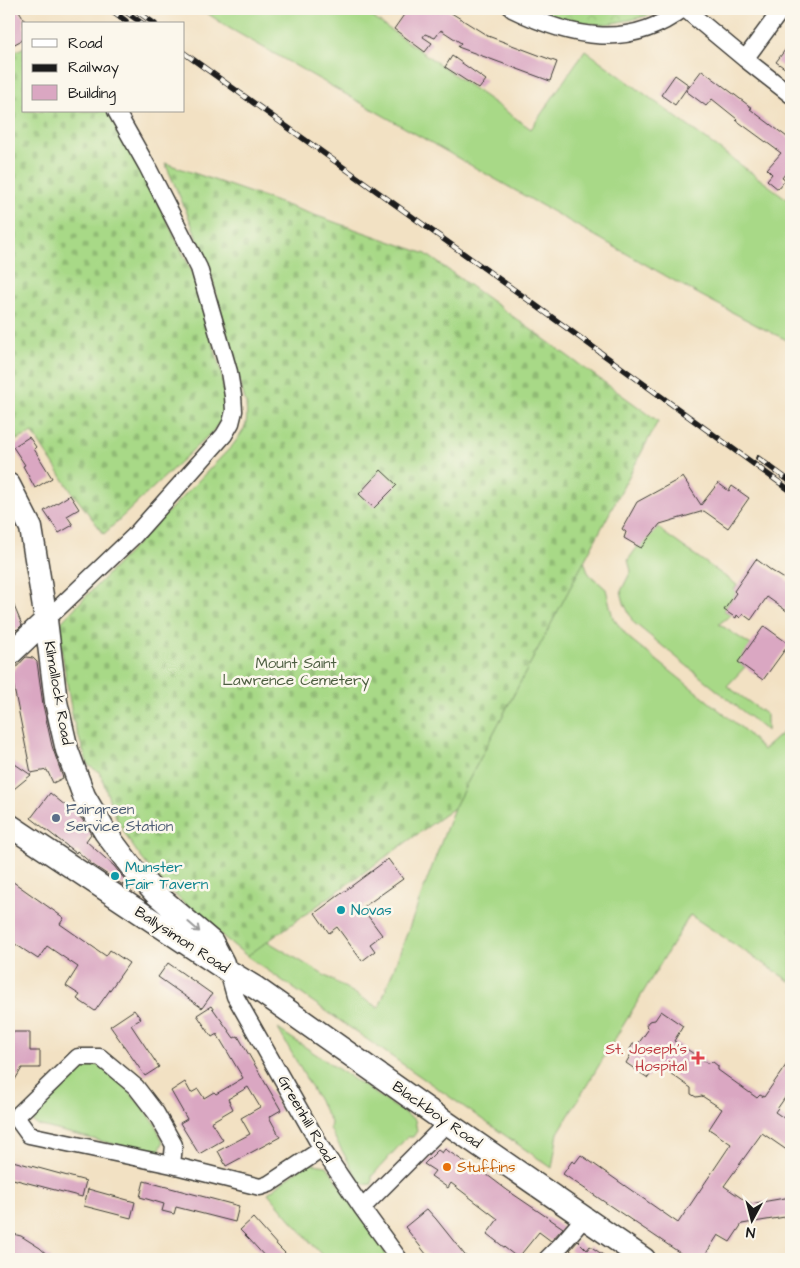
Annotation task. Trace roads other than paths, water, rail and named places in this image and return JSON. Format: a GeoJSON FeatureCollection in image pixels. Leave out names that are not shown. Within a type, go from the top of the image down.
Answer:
{"type":"FeatureCollection","features":[{"type":"Feature","properties":{"kind":"main road","name":"Kilmallock Road"},"geometry":{"type":"LineString","coordinates":[[9,485],[31,528],[46,620],[56,702],[67,750],[84,796],[105,832],[133,869],[158,896],[212,942],[228,971]]}},
{"type":"Feature","properties":{"kind":"main road"},"geometry":{"type":"LineString","coordinates":[[9,655],[46,620]]}},
{"type":"Feature","properties":{"kind":"main road","name":"Ballysimon Road"},"geometry":{"type":"LineString","coordinates":[[9,824],[256,988]]}},
{"type":"Feature","properties":{"kind":"main road","name":"Blackboy Road"},"geometry":{"type":"LineString","coordinates":[[256,988],[644,1259]]}},
{"type":"Feature","properties":{"kind":"street"},"geometry":{"type":"LineString","coordinates":[[512,9],[544,23],[567,30],[587,35],[603,36],[647,28],[672,17],[684,9],[791,95]]}},
{"type":"Feature","properties":{"kind":"street"},"geometry":{"type":"LineString","coordinates":[[745,59],[782,9]]}},
{"type":"Feature","properties":{"kind":"street"},"geometry":{"type":"LineString","coordinates":[[46,620],[134,536],[224,435],[231,423],[234,412],[229,372],[199,268],[148,166],[117,112]]}},
{"type":"Feature","properties":{"kind":"street","name":"Greenhill Road"},"geometry":{"type":"LineString","coordinates":[[228,971],[235,996],[322,1149],[399,1259]]}},
{"type":"Feature","properties":{"kind":"street"},"geometry":{"type":"LineString","coordinates":[[172,1165],[174,1145],[156,1113],[136,1087],[100,1057],[78,1057],[16,1117],[29,1135],[172,1165],[260,1186],[269,1184],[322,1149]]}},
{"type":"Feature","properties":{"kind":"street"},"geometry":{"type":"LineString","coordinates":[[362,1208],[447,1123]]}},
{"type":"Feature","properties":{"kind":"street"},"geometry":{"type":"LineString","coordinates":[[547,1259],[584,1218]]}},
{"type":"Feature","properties":{"kind":"railway"},"geometry":{"type":"LineString","coordinates":[[110,9],[126,21]]}},
{"type":"Feature","properties":{"kind":"railway"},"geometry":{"type":"LineString","coordinates":[[122,9],[140,22]]}},
{"type":"Feature","properties":{"kind":"railway"},"geometry":{"type":"LineString","coordinates":[[138,12],[152,22]]}},
{"type":"Feature","properties":{"kind":"railway"},"geometry":{"type":"LineString","coordinates":[[185,54],[791,491]]}},
{"type":"Feature","properties":{"kind":"railway"},"geometry":{"type":"LineString","coordinates":[[758,458],[791,482]]}},
{"type":"Feature","properties":{"kind":"place","name":"Fairgreen Service Station"},"geometry":{"type":"Point","coordinates":[56,818]}},
{"type":"Feature","properties":{"kind":"place","name":"Munster Fair Tavern"},"geometry":{"type":"Point","coordinates":[115,876]}},
{"type":"Feature","properties":{"kind":"place","name":"Novas"},"geometry":{"type":"Point","coordinates":[341,910]}},
{"type":"Feature","properties":{"kind":"place","name":"St. Joseph's Hospital"},"geometry":{"type":"Point","coordinates":[698,1058]}},
{"type":"Feature","properties":{"kind":"place","name":"Stuffins"},"geometry":{"type":"Point","coordinates":[447,1167]}},
{"type":"Feature","properties":{"kind":"park label","name":"Mount Saint Lawrence Cemetery"},"geometry":{"type":"Point","coordinates":[296,672]}}]}
